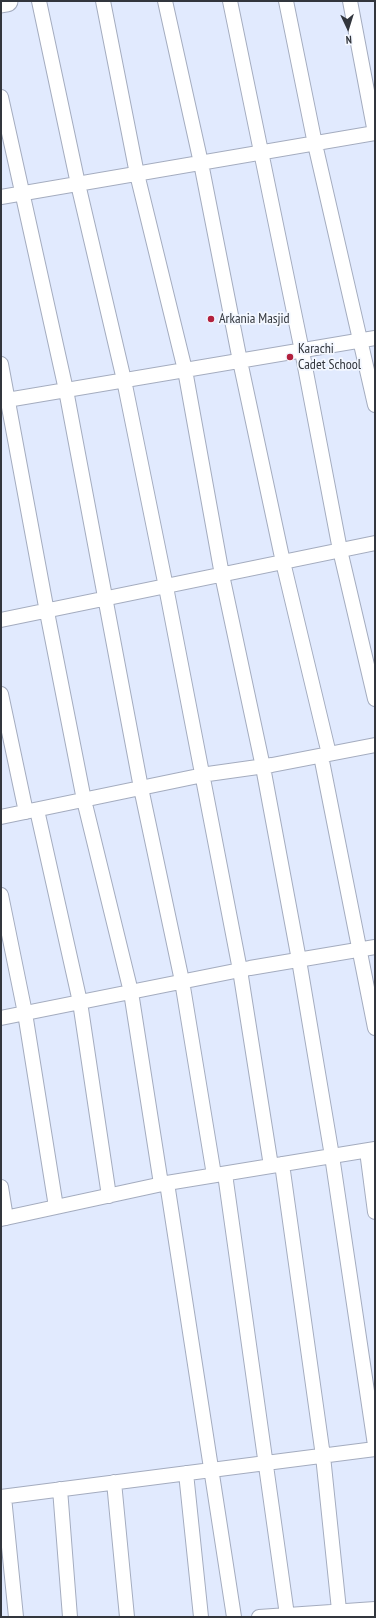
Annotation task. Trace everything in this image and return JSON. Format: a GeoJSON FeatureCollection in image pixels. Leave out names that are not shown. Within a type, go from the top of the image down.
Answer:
{"type":"FeatureCollection","features":[{"type":"Feature","properties":{"kind":"street"},"geometry":{"type":"LineString","coordinates":[[1,2],[7,1]]}},
{"type":"Feature","properties":{"kind":"street"},"geometry":{"type":"LineString","coordinates":[[39,1],[78,184],[124,380],[166,587],[277,1165],[323,1456],[339,1610]]}},
{"type":"Feature","properties":{"kind":"street"},"geometry":{"type":"LineString","coordinates":[[103,1],[138,174],[185,370],[222,575],[263,767],[299,960],[332,1156],[375,1445]]}},
{"type":"Feature","properties":{"kind":"street"},"geometry":{"type":"LineString","coordinates":[[165,1],[201,163],[240,361],[325,755],[375,1028]]}},
{"type":"Feature","properties":{"kind":"street"},"geometry":{"type":"LineString","coordinates":[[230,1],[302,351],[340,550],[375,699]]}},
{"type":"Feature","properties":{"kind":"street"},"geometry":{"type":"LineString","coordinates":[[286,1],[315,144],[375,405]]}},
{"type":"Feature","properties":{"kind":"street"},"geometry":{"type":"LineString","coordinates":[[1,197],[375,133],[350,1]]}},
{"type":"Feature","properties":{"kind":"street"},"geometry":{"type":"LineString","coordinates":[[1,98],[66,390],[141,788],[182,981],[219,1175],[266,1463],[287,1614]]}},
{"type":"Feature","properties":{"kind":"street"},"geometry":{"type":"LineString","coordinates":[[5,400],[375,338]]}},
{"type":"Feature","properties":{"kind":"street"},"geometry":{"type":"LineString","coordinates":[[1,364],[5,400],[84,800],[130,992],[164,1184],[234,1617]]}},
{"type":"Feature","properties":{"kind":"street"},"geometry":{"type":"LineString","coordinates":[[1,620],[47,612],[375,543]]}},
{"type":"Feature","properties":{"kind":"street"},"geometry":{"type":"LineString","coordinates":[[1,694],[80,1002],[109,1196]]}},
{"type":"Feature","properties":{"kind":"street"},"geometry":{"type":"LineString","coordinates":[[1,817],[202,776],[263,767],[325,755],[374,749]]}},
{"type":"Feature","properties":{"kind":"street"},"geometry":{"type":"LineString","coordinates":[[1,895],[26,1013],[56,1207]]}},
{"type":"Feature","properties":{"kind":"street"},"geometry":{"type":"LineString","coordinates":[[1,1018],[182,981],[375,947]]}},
{"type":"Feature","properties":{"kind":"street"},"geometry":{"type":"LineString","coordinates":[[1,1187],[4,1219],[164,1184],[371,1150],[375,1212]]}},
{"type":"Feature","properties":{"kind":"street"},"geometry":{"type":"LineString","coordinates":[[16,1617],[2,1497],[375,1449]]}},
{"type":"Feature","properties":{"kind":"street"},"geometry":{"type":"LineString","coordinates":[[186,1473],[200,1617]]}},
{"type":"Feature","properties":{"kind":"street"},"geometry":{"type":"LineString","coordinates":[[114,1482],[127,1617]]}},
{"type":"Feature","properties":{"kind":"street"},"geometry":{"type":"LineString","coordinates":[[60,1490],[70,1617]]}},
{"type":"Feature","properties":{"kind":"street"},"geometry":{"type":"LineString","coordinates":[[259,1617],[339,1610],[375,1609]]}},
{"type":"Feature","properties":{"kind":"place","name":"Arkania Masjid"},"geometry":{"type":"Point","coordinates":[211,319]}},
{"type":"Feature","properties":{"kind":"place","name":"Karachi Cadet School"},"geometry":{"type":"Point","coordinates":[290,357]}}]}
